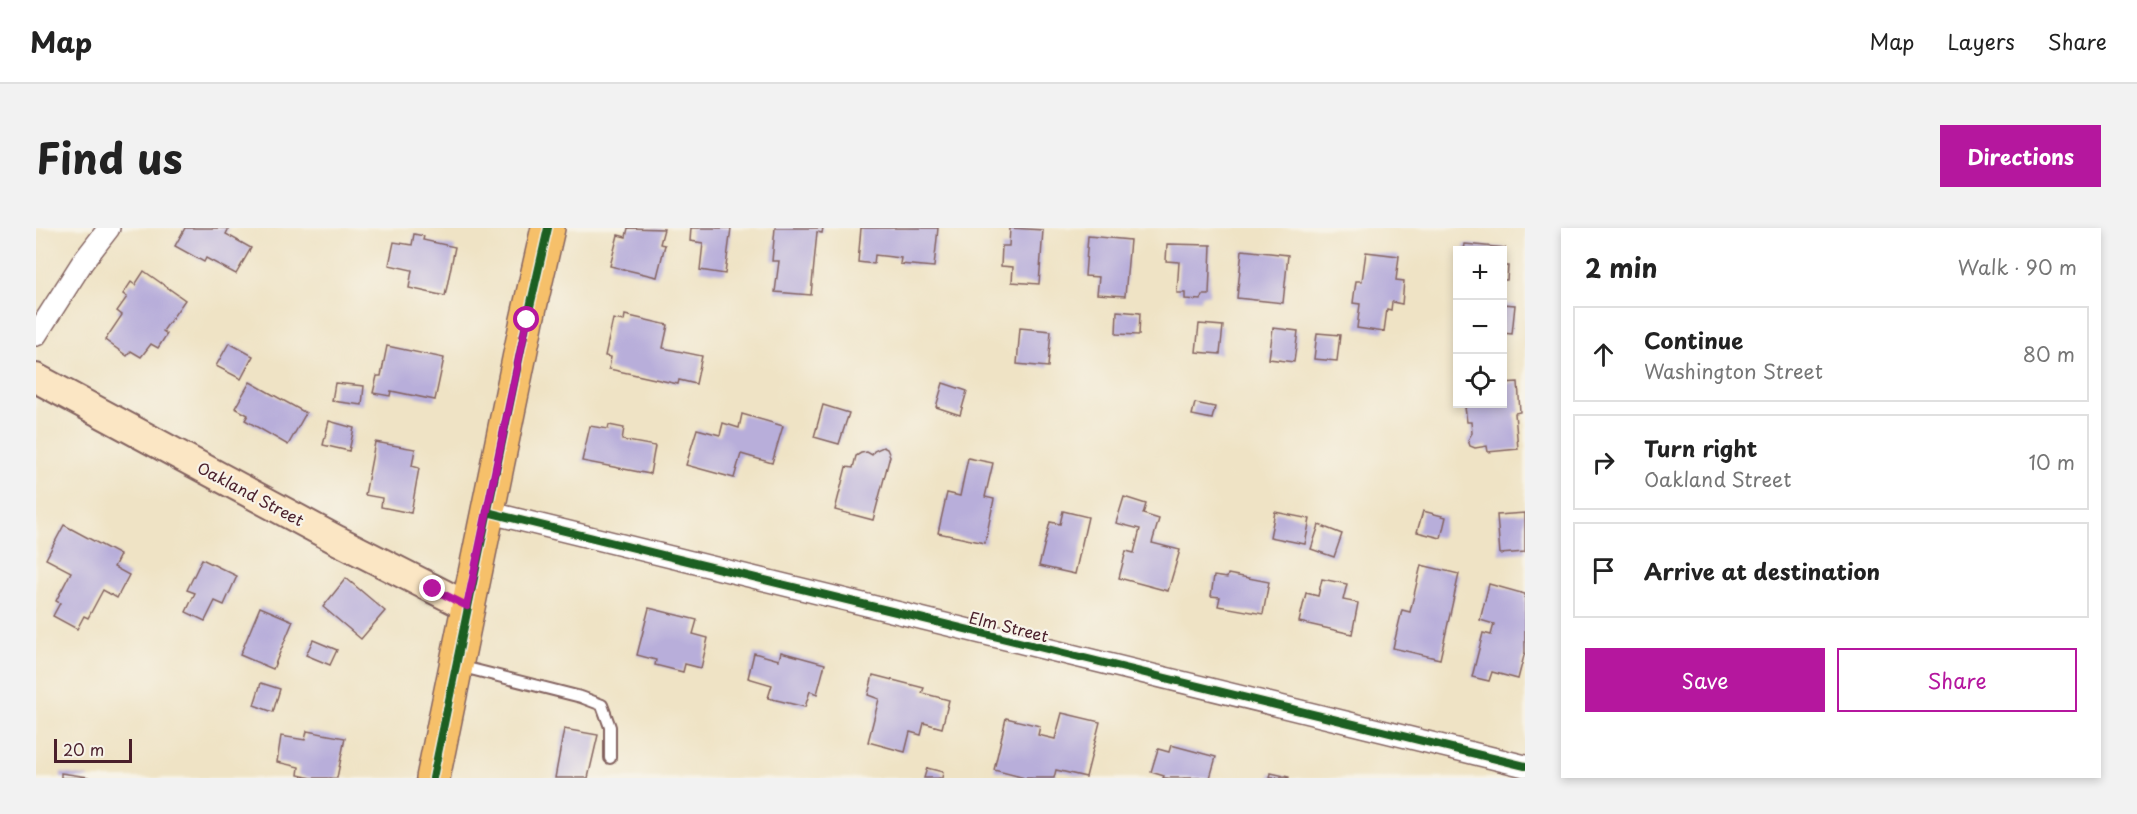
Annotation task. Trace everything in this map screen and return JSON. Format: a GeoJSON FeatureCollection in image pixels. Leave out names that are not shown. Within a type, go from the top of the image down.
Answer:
{"type":"FeatureCollection","features":[{"type":"Feature","properties":{"kind":"main road"},"geometry":{"type":"LineString","coordinates":[[433,778],[467,606],[548,228]]}},
{"type":"Feature","properties":{"kind":"street"},"geometry":{"type":"LineString","coordinates":[[36,335],[82,263],[109,228]]}},
{"type":"Feature","properties":{"kind":"street","name":"Oakland Street"},"geometry":{"type":"LineString","coordinates":[[36,378],[467,606]]}},
{"type":"Feature","properties":{"kind":"street","name":"Elm Street"},"geometry":{"type":"LineString","coordinates":[[487,512],[1525,766]]}},
{"type":"Feature","properties":{"kind":"lane"},"geometry":{"type":"LineString","coordinates":[[456,665],[581,697],[602,705],[610,727],[610,758]]}},
{"type":"Feature","properties":{"kind":"building"},"geometry":{"type":"Polygon","coordinates":[[[185,228],[229,228],[226,234],[251,248],[236,274],[206,258],[204,262],[175,246],[185,228]]]}},
{"type":"Feature","properties":{"kind":"building"},"geometry":{"type":"Polygon","coordinates":[[[628,228],[664,229],[660,244],[665,245],[657,277],[610,266],[618,235],[626,237],[628,228]]]}},
{"type":"Feature","properties":{"kind":"building"},"geometry":{"type":"Polygon","coordinates":[[[691,228],[731,228],[725,274],[700,270],[703,243],[690,241],[691,228]]]}},
{"type":"Feature","properties":{"kind":"building"},"geometry":{"type":"Polygon","coordinates":[[[775,228],[823,228],[822,233],[817,232],[811,295],[775,292],[779,261],[772,261],[775,228]]]}},
{"type":"Feature","properties":{"kind":"building"},"geometry":{"type":"Polygon","coordinates":[[[861,228],[938,228],[934,267],[900,264],[901,258],[875,255],[874,264],[858,262],[861,228]]]}},
{"type":"Feature","properties":{"kind":"building"},"geometry":{"type":"Polygon","coordinates":[[[1010,228],[1043,230],[1039,284],[1012,282],[1013,267],[1001,266],[1002,246],[1009,246],[1010,228]]]}},
{"type":"Feature","properties":{"kind":"building"},"geometry":{"type":"Polygon","coordinates":[[[414,234],[424,236],[423,240],[455,247],[445,296],[409,288],[412,270],[389,265],[394,242],[412,245],[414,234]]]}},
{"type":"Feature","properties":{"kind":"building"},"geometry":{"type":"Polygon","coordinates":[[[1088,236],[1130,240],[1125,296],[1097,294],[1099,277],[1085,276],[1088,236]]]}},
{"type":"Feature","properties":{"kind":"building"},"geometry":{"type":"Polygon","coordinates":[[[1167,244],[1211,245],[1209,295],[1202,295],[1201,300],[1185,299],[1185,293],[1177,293],[1179,262],[1166,261],[1167,244]]]}},
{"type":"Feature","properties":{"kind":"building"},"geometry":{"type":"Polygon","coordinates":[[[1242,250],[1288,255],[1283,303],[1237,298],[1242,250]]]}},
{"type":"Feature","properties":{"kind":"building"},"geometry":{"type":"Polygon","coordinates":[[[1366,252],[1399,256],[1396,280],[1404,281],[1402,304],[1392,302],[1391,310],[1387,309],[1384,332],[1357,328],[1360,304],[1353,303],[1356,281],[1362,281],[1366,252]]]}},
{"type":"Feature","properties":{"kind":"building"},"geometry":{"type":"Polygon","coordinates":[[[144,271],[185,300],[163,331],[167,334],[158,348],[151,344],[141,357],[131,351],[127,356],[105,340],[122,315],[117,311],[127,297],[123,294],[131,282],[135,285],[144,271]]]}},
{"type":"Feature","properties":{"kind":"building"},"geometry":{"type":"Polygon","coordinates":[[[1507,304],[1515,305],[1512,334],[1507,334],[1507,304]]]}},
{"type":"Feature","properties":{"kind":"building"},"geometry":{"type":"Polygon","coordinates":[[[1117,311],[1140,313],[1139,335],[1116,334],[1117,311]]]}},
{"type":"Feature","properties":{"kind":"building"},"geometry":{"type":"Polygon","coordinates":[[[625,315],[668,325],[663,348],[702,356],[696,384],[679,380],[678,384],[609,369],[611,357],[605,356],[613,319],[624,321],[625,315]]]}},
{"type":"Feature","properties":{"kind":"building"},"geometry":{"type":"Polygon","coordinates":[[[1199,324],[1223,326],[1220,354],[1196,352],[1199,324]]]}},
{"type":"Feature","properties":{"kind":"building"},"geometry":{"type":"Polygon","coordinates":[[[1020,328],[1051,331],[1048,367],[1017,364],[1020,328]]]}},
{"type":"Feature","properties":{"kind":"building"},"geometry":{"type":"Polygon","coordinates":[[[1273,328],[1298,331],[1294,362],[1269,359],[1273,328]]]}},
{"type":"Feature","properties":{"kind":"building"},"geometry":{"type":"Polygon","coordinates":[[[1317,333],[1340,335],[1337,361],[1314,359],[1317,333]]]}},
{"type":"Feature","properties":{"kind":"building"},"geometry":{"type":"Polygon","coordinates":[[[229,343],[253,356],[241,379],[216,366],[229,343]]]}},
{"type":"Feature","properties":{"kind":"building"},"geometry":{"type":"Polygon","coordinates":[[[387,346],[444,358],[435,400],[391,391],[390,396],[373,393],[377,376],[381,376],[387,346]]]}},
{"type":"Feature","properties":{"kind":"building"},"geometry":{"type":"Polygon","coordinates":[[[250,382],[306,413],[288,445],[245,420],[248,415],[235,408],[250,382]]]}},
{"type":"Feature","properties":{"kind":"building"},"geometry":{"type":"Polygon","coordinates":[[[1518,382],[1520,412],[1515,413],[1518,449],[1488,452],[1487,446],[1475,448],[1470,446],[1468,440],[1472,433],[1471,422],[1467,422],[1465,408],[1507,408],[1507,383],[1518,382]]]}},
{"type":"Feature","properties":{"kind":"building"},"geometry":{"type":"Polygon","coordinates":[[[335,383],[364,386],[362,405],[332,401],[335,383]]]}},
{"type":"Feature","properties":{"kind":"building"},"geometry":{"type":"Polygon","coordinates":[[[943,383],[967,391],[960,415],[936,407],[943,383]]]}},
{"type":"Feature","properties":{"kind":"building"},"geometry":{"type":"Polygon","coordinates":[[[1195,403],[1215,407],[1212,419],[1192,415],[1195,403]]]}},
{"type":"Feature","properties":{"kind":"building"},"geometry":{"type":"Polygon","coordinates":[[[823,405],[849,413],[839,444],[814,437],[823,405]]]}},
{"type":"Feature","properties":{"kind":"building"},"geometry":{"type":"Polygon","coordinates":[[[742,414],[783,426],[772,463],[741,454],[734,478],[686,465],[697,429],[720,435],[723,423],[739,428],[742,414]]]}},
{"type":"Feature","properties":{"kind":"building"},"geometry":{"type":"Polygon","coordinates":[[[329,421],[354,428],[349,451],[323,445],[329,421]]]}},
{"type":"Feature","properties":{"kind":"building"},"geometry":{"type":"Polygon","coordinates":[[[609,425],[624,428],[622,440],[655,446],[650,474],[582,461],[590,426],[608,429],[609,425]]]}},
{"type":"Feature","properties":{"kind":"building"},"geometry":{"type":"Polygon","coordinates":[[[375,442],[415,449],[412,466],[419,468],[411,513],[381,507],[382,498],[365,495],[375,442]]]}},
{"type":"Feature","properties":{"kind":"building"},"geometry":{"type":"Polygon","coordinates":[[[883,447],[887,449],[890,456],[873,520],[835,510],[846,467],[853,468],[856,456],[861,453],[867,452],[872,455],[874,451],[883,447]]]}},
{"type":"Feature","properties":{"kind":"building"},"geometry":{"type":"Polygon","coordinates":[[[968,458],[993,463],[985,497],[994,499],[985,543],[938,533],[947,493],[960,496],[968,458]]]}},
{"type":"Feature","properties":{"kind":"building"},"geometry":{"type":"Polygon","coordinates":[[[1124,497],[1146,504],[1143,514],[1159,519],[1152,543],[1180,550],[1168,591],[1119,578],[1126,551],[1134,553],[1140,529],[1116,523],[1124,497]]]}},
{"type":"Feature","properties":{"kind":"building"},"geometry":{"type":"Polygon","coordinates":[[[1063,511],[1088,517],[1075,574],[1039,566],[1050,522],[1060,524],[1063,511]]]}},
{"type":"Feature","properties":{"kind":"building"},"geometry":{"type":"Polygon","coordinates":[[[1423,511],[1446,517],[1441,538],[1417,532],[1423,511]]]}},
{"type":"Feature","properties":{"kind":"building"},"geometry":{"type":"Polygon","coordinates":[[[1275,512],[1310,519],[1305,544],[1270,537],[1275,512]]]}},
{"type":"Feature","properties":{"kind":"building"},"geometry":{"type":"Polygon","coordinates":[[[1525,513],[1525,552],[1500,554],[1497,515],[1525,513]]]}},
{"type":"Feature","properties":{"kind":"building"},"geometry":{"type":"Polygon","coordinates":[[[64,525],[120,555],[114,567],[129,575],[117,598],[103,590],[88,618],[84,616],[77,629],[53,616],[60,603],[56,601],[71,572],[46,559],[64,525]]]}},
{"type":"Feature","properties":{"kind":"building"},"geometry":{"type":"Polygon","coordinates":[[[1319,525],[1342,534],[1334,557],[1311,549],[1319,525]]]}},
{"type":"Feature","properties":{"kind":"building"},"geometry":{"type":"Polygon","coordinates":[[[202,559],[237,576],[224,605],[215,601],[205,621],[186,612],[195,593],[187,590],[202,559]]]}},
{"type":"Feature","properties":{"kind":"building"},"geometry":{"type":"Polygon","coordinates":[[[1421,565],[1459,574],[1440,659],[1393,648],[1402,610],[1410,612],[1421,565]]]}},
{"type":"Feature","properties":{"kind":"building"},"geometry":{"type":"Polygon","coordinates":[[[1228,574],[1269,582],[1263,614],[1218,606],[1220,597],[1211,596],[1214,576],[1227,578],[1228,574]]]}},
{"type":"Feature","properties":{"kind":"building"},"geometry":{"type":"Polygon","coordinates":[[[346,578],[385,611],[361,639],[323,607],[346,578]]]}},
{"type":"Feature","properties":{"kind":"building"},"geometry":{"type":"Polygon","coordinates":[[[1322,579],[1347,584],[1343,600],[1358,603],[1352,634],[1299,622],[1306,593],[1318,596],[1322,579]]]}},
{"type":"Feature","properties":{"kind":"building"},"geometry":{"type":"Polygon","coordinates":[[[1489,584],[1525,594],[1525,652],[1518,679],[1492,672],[1489,681],[1472,677],[1483,633],[1491,635],[1494,624],[1480,620],[1489,584]]]}},
{"type":"Feature","properties":{"kind":"building"},"geometry":{"type":"Polygon","coordinates":[[[260,607],[293,621],[273,669],[240,655],[260,607]]]}},
{"type":"Feature","properties":{"kind":"building"},"geometry":{"type":"Polygon","coordinates":[[[649,608],[697,620],[693,634],[708,638],[701,668],[685,664],[683,672],[655,665],[656,660],[637,655],[649,608]]]}},
{"type":"Feature","properties":{"kind":"building"},"geometry":{"type":"Polygon","coordinates":[[[313,640],[337,650],[330,665],[306,655],[313,640]]]}},
{"type":"Feature","properties":{"kind":"building"},"geometry":{"type":"Polygon","coordinates":[[[781,652],[825,664],[817,694],[810,691],[805,707],[768,698],[772,685],[748,678],[754,653],[779,660],[781,652]]]}},
{"type":"Feature","properties":{"kind":"building"},"geometry":{"type":"Polygon","coordinates":[[[873,675],[924,688],[922,693],[949,700],[942,728],[924,723],[921,735],[910,732],[905,752],[868,742],[879,699],[868,695],[873,675]]]}},
{"type":"Feature","properties":{"kind":"building"},"geometry":{"type":"Polygon","coordinates":[[[261,683],[280,689],[273,712],[254,705],[261,683]]]}},
{"type":"Feature","properties":{"kind":"building"},"geometry":{"type":"Polygon","coordinates":[[[1062,713],[1100,722],[1086,777],[1056,770],[1054,778],[1025,778],[994,770],[1006,718],[1040,726],[1038,735],[1055,739],[1062,713]]]}},
{"type":"Feature","properties":{"kind":"building"},"geometry":{"type":"Polygon","coordinates":[[[564,729],[598,735],[588,778],[555,778],[564,729]]]}},
{"type":"Feature","properties":{"kind":"building"},"geometry":{"type":"Polygon","coordinates":[[[307,731],[345,738],[337,778],[312,778],[298,775],[299,767],[277,762],[281,736],[305,740],[307,731]]]}},
{"type":"Feature","properties":{"kind":"building"},"geometry":{"type":"Polygon","coordinates":[[[1171,745],[1216,757],[1210,778],[1163,778],[1164,776],[1151,772],[1158,749],[1169,752],[1171,745]]]}},
{"type":"Feature","properties":{"kind":"building"},"geometry":{"type":"Polygon","coordinates":[[[927,768],[943,772],[942,778],[924,778],[927,768]]]}},
{"type":"Feature","properties":{"kind":"building"},"geometry":{"type":"Polygon","coordinates":[[[61,773],[88,777],[88,778],[61,778],[61,773]]]}},
{"type":"Feature","properties":{"kind":"building"},"geometry":{"type":"Polygon","coordinates":[[[1271,773],[1289,777],[1289,778],[1270,778],[1271,773]]]}},
{"type":"Feature","properties":{"kind":"cycle path"},"geometry":{"type":"LineString","coordinates":[[433,778],[548,228]]}},
{"type":"Feature","properties":{"kind":"cycle path"},"geometry":{"type":"LineString","coordinates":[[487,512],[1525,766]]}},
{"type":"Feature","properties":{"kind":"route"},"geometry":{"type":"LineString","coordinates":[[433,589],[467,606],[527,320]]}}]}
